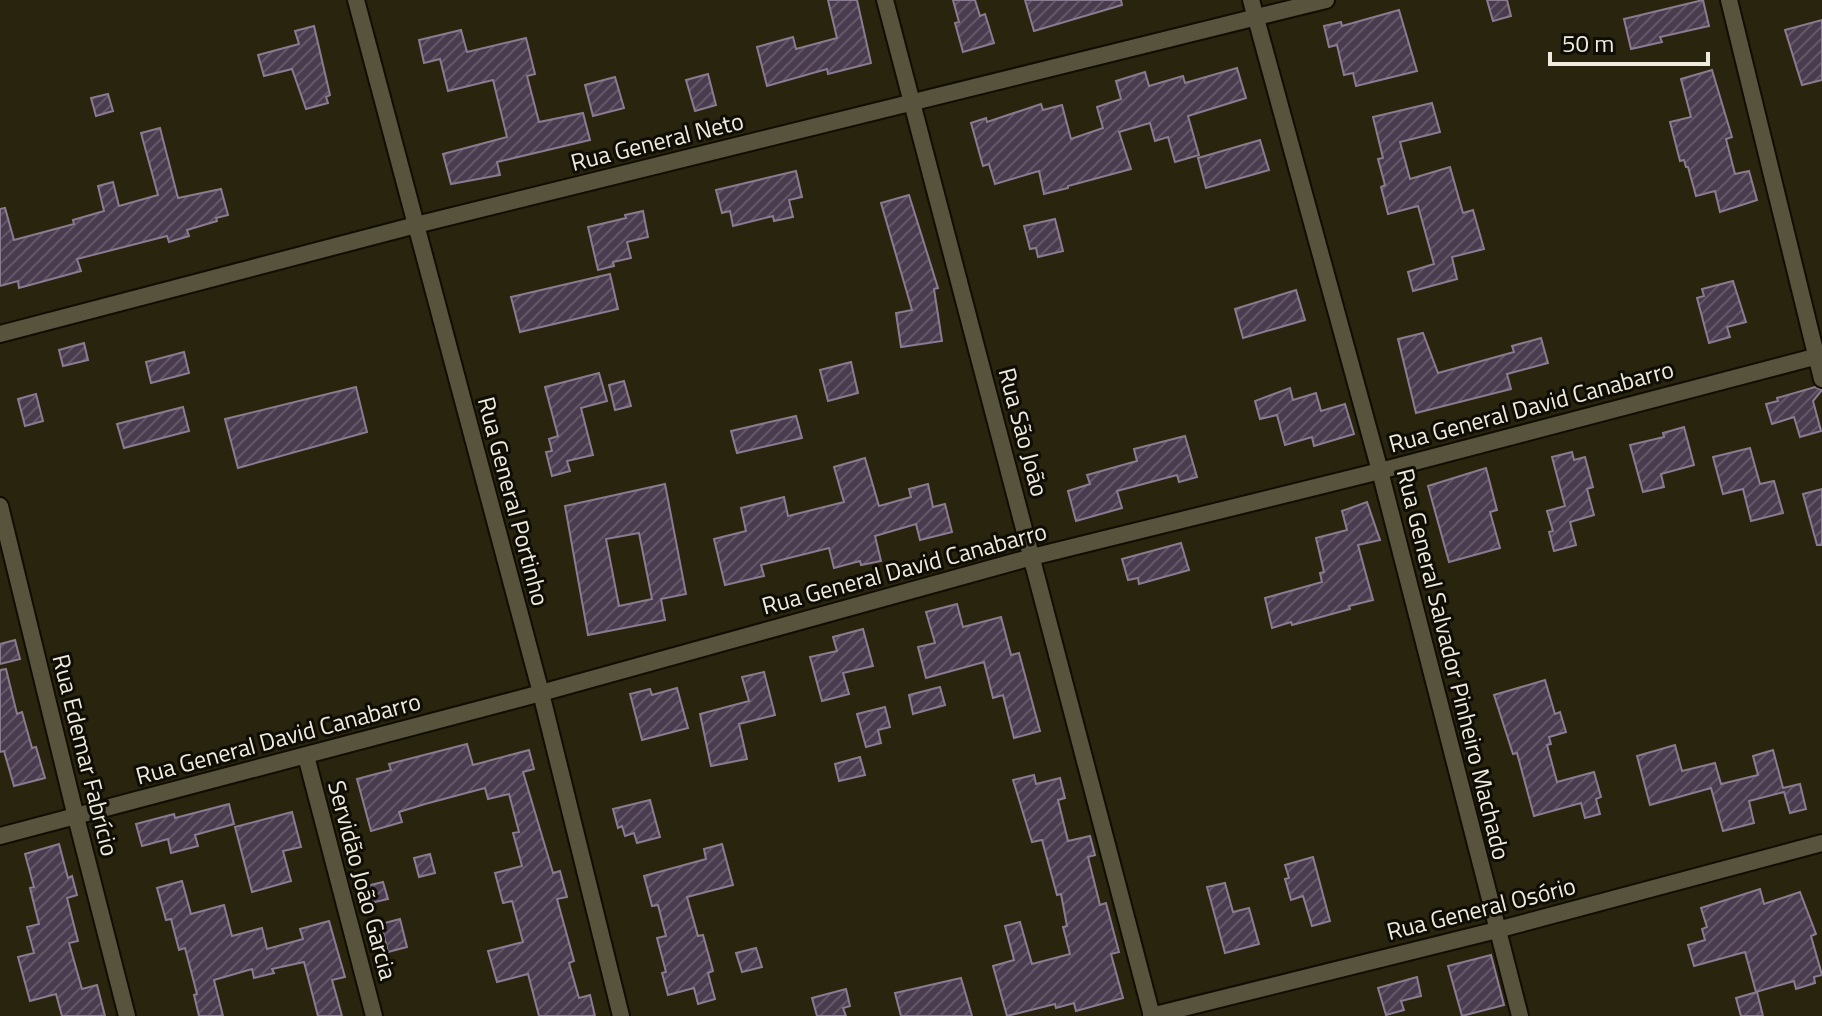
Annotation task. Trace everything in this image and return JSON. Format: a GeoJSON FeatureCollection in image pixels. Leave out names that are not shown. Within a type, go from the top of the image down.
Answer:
{"type":"FeatureCollection","features":[{"type":"Feature","properties":{"kind":"street","name":"Rua General Portinho"},"geometry":{"type":"LineString","coordinates":[[356,0],[541,693],[621,1016]]}},
{"type":"Feature","properties":{"kind":"street","name":"Rua São João"},"geometry":{"type":"LineString","coordinates":[[885,0],[1151,1016]]}},
{"type":"Feature","properties":{"kind":"street","name":"Rua General Neto"},"geometry":{"type":"LineString","coordinates":[[0,334],[416,225],[914,103],[1253,8],[1326,0]]}},
{"type":"Feature","properties":{"kind":"street"},"geometry":{"type":"LineString","coordinates":[[1729,0],[1819,355],[1822,379]]}},
{"type":"Feature","properties":{"kind":"street","name":"Rua General Salvador Pinheiro Machado"},"geometry":{"type":"LineString","coordinates":[[1253,8],[1380,471],[1520,1016]]}},
{"type":"Feature","properties":{"kind":"street","name":"Rua General David Canabarro"},"geometry":{"type":"LineString","coordinates":[[0,836],[541,693],[1032,557],[1380,471],[1819,355]]}},
{"type":"Feature","properties":{"kind":"street","name":"Rua Edemar Fabrício"},"geometry":{"type":"LineString","coordinates":[[0,506],[127,1016]]}},
{"type":"Feature","properties":{"kind":"street","name":"Servidão João Garcia"},"geometry":{"type":"LineString","coordinates":[[306,756],[374,1016]]}},
{"type":"Feature","properties":{"kind":"street","name":"Rua General Osório"},"geometry":{"type":"LineString","coordinates":[[1151,1016],[1497,930],[1822,843]]}},
{"type":"Feature","properties":{"kind":"building"},"geometry":{"type":"Polygon","coordinates":[[[828,0],[857,0],[871,63],[828,74],[827,69],[767,86],[757,47],[793,37],[796,49],[837,38],[828,0]]]}},
{"type":"Feature","properties":{"kind":"building"},"geometry":{"type":"Polygon","coordinates":[[[953,0],[975,0],[980,16],[985,14],[994,43],[963,52],[953,0]]]}},
{"type":"Feature","properties":{"kind":"building"},"geometry":{"type":"Polygon","coordinates":[[[1025,0],[1121,0],[1122,5],[1034,31],[1025,0]]]}},
{"type":"Feature","properties":{"kind":"building"},"geometry":{"type":"Polygon","coordinates":[[[1487,0],[1507,0],[1511,16],[1493,21],[1487,0]]]}},
{"type":"Feature","properties":{"kind":"building"},"geometry":{"type":"Polygon","coordinates":[[[1703,0],[1709,26],[1660,37],[1662,42],[1631,49],[1624,19],[1703,0]]]}},
{"type":"Feature","properties":{"kind":"building"},"geometry":{"type":"Polygon","coordinates":[[[1399,10],[1417,71],[1356,86],[1353,73],[1344,75],[1337,45],[1329,47],[1324,26],[1341,22],[1342,26],[1399,10]]]}},
{"type":"Feature","properties":{"kind":"building"},"geometry":{"type":"Polygon","coordinates":[[[1822,20],[1822,80],[1802,85],[1785,30],[1822,20]]]}},
{"type":"Feature","properties":{"kind":"building"},"geometry":{"type":"Polygon","coordinates":[[[314,26],[330,95],[326,97],[328,103],[306,109],[292,69],[264,76],[258,55],[299,44],[295,31],[314,26]]]}},
{"type":"Feature","properties":{"kind":"building"},"geometry":{"type":"Polygon","coordinates":[[[461,30],[467,52],[526,38],[535,74],[527,76],[539,122],[583,113],[590,140],[497,162],[500,175],[451,184],[443,154],[507,137],[493,80],[448,91],[440,59],[424,63],[419,40],[461,30]]]}},
{"type":"Feature","properties":{"kind":"building"},"geometry":{"type":"Polygon","coordinates":[[[1237,68],[1246,98],[1188,116],[1199,155],[1175,162],[1168,137],[1155,141],[1150,123],[1119,132],[1131,169],[1068,188],[1044,194],[1039,171],[995,184],[989,164],[983,166],[971,123],[986,118],[987,122],[1041,104],[1043,110],[1062,105],[1071,139],[1103,128],[1097,107],[1121,99],[1116,81],[1145,72],[1149,86],[1183,76],[1185,83],[1237,68]]]}},
{"type":"Feature","properties":{"kind":"building"},"geometry":{"type":"Polygon","coordinates":[[[1712,70],[1732,137],[1726,139],[1735,174],[1749,171],[1757,200],[1720,212],[1715,191],[1696,196],[1688,167],[1684,160],[1680,161],[1670,122],[1691,117],[1681,79],[1712,70]]]}},
{"type":"Feature","properties":{"kind":"building"},"geometry":{"type":"Polygon","coordinates":[[[708,74],[716,105],[695,111],[686,80],[708,74]]]}},
{"type":"Feature","properties":{"kind":"building"},"geometry":{"type":"Polygon","coordinates":[[[615,77],[624,108],[593,116],[585,85],[615,77]]]}},
{"type":"Feature","properties":{"kind":"building"},"geometry":{"type":"Polygon","coordinates":[[[108,94],[113,111],[96,116],[91,98],[108,94]]]}},
{"type":"Feature","properties":{"kind":"building"},"geometry":{"type":"Polygon","coordinates":[[[1432,103],[1440,132],[1400,142],[1410,179],[1450,167],[1463,213],[1473,210],[1484,249],[1452,257],[1457,279],[1413,291],[1408,272],[1434,264],[1418,206],[1388,214],[1378,159],[1383,158],[1373,117],[1432,103]]]}},
{"type":"Feature","properties":{"kind":"building"},"geometry":{"type":"Polygon","coordinates":[[[160,128],[178,198],[221,189],[228,215],[187,230],[189,236],[169,242],[167,236],[77,259],[81,271],[19,288],[18,281],[0,286],[0,209],[5,208],[14,240],[74,224],[73,220],[104,211],[98,186],[113,182],[119,206],[158,195],[141,133],[160,128]]]}},
{"type":"Feature","properties":{"kind":"building"},"geometry":{"type":"Polygon","coordinates":[[[1260,140],[1269,170],[1206,188],[1198,158],[1260,140]]]}},
{"type":"Feature","properties":{"kind":"building"},"geometry":{"type":"Polygon","coordinates":[[[796,171],[802,197],[789,200],[793,217],[774,221],[773,216],[733,226],[730,211],[722,213],[716,190],[796,171]]]}},
{"type":"Feature","properties":{"kind":"building"},"geometry":{"type":"Polygon","coordinates":[[[909,195],[938,288],[934,289],[942,341],[901,347],[896,313],[912,310],[881,203],[909,195]]]}},
{"type":"Feature","properties":{"kind":"building"},"geometry":{"type":"Polygon","coordinates":[[[643,211],[648,237],[627,242],[631,258],[598,270],[588,227],[643,211]]]}},
{"type":"Feature","properties":{"kind":"building"},"geometry":{"type":"Polygon","coordinates":[[[1055,219],[1063,251],[1038,257],[1036,248],[1030,249],[1024,226],[1055,219]]]}},
{"type":"Feature","properties":{"kind":"building"},"geometry":{"type":"Polygon","coordinates":[[[610,274],[618,309],[520,332],[511,297],[610,274]]]}},
{"type":"Feature","properties":{"kind":"building"},"geometry":{"type":"Polygon","coordinates":[[[1733,281],[1746,322],[1727,327],[1730,337],[1709,343],[1697,298],[1704,296],[1702,289],[1733,281]]]}},
{"type":"Feature","properties":{"kind":"building"},"geometry":{"type":"Polygon","coordinates":[[[1296,290],[1305,320],[1243,338],[1235,309],[1296,290]]]}},
{"type":"Feature","properties":{"kind":"building"},"geometry":{"type":"Polygon","coordinates":[[[1423,333],[1438,373],[1514,352],[1512,346],[1541,338],[1548,363],[1507,374],[1511,389],[1416,413],[1398,339],[1423,333]]]}},
{"type":"Feature","properties":{"kind":"building"},"geometry":{"type":"Polygon","coordinates":[[[84,343],[88,360],[63,366],[59,350],[84,343]]]}},
{"type":"Feature","properties":{"kind":"building"},"geometry":{"type":"Polygon","coordinates":[[[184,352],[189,373],[151,383],[146,362],[184,352]]]}},
{"type":"Feature","properties":{"kind":"building"},"geometry":{"type":"Polygon","coordinates":[[[851,362],[858,393],[828,401],[820,370],[851,362]]]}},
{"type":"Feature","properties":{"kind":"building"},"geometry":{"type":"Polygon","coordinates":[[[599,373],[607,401],[581,408],[593,455],[567,461],[570,471],[552,476],[546,452],[552,451],[549,439],[558,436],[545,387],[599,373]]]}},
{"type":"Feature","properties":{"kind":"building"},"geometry":{"type":"Polygon","coordinates":[[[624,381],[631,406],[615,410],[609,385],[624,381]]]}},
{"type":"Feature","properties":{"kind":"building"},"geometry":{"type":"Polygon","coordinates":[[[356,387],[367,432],[238,468],[225,419],[356,387]]]}},
{"type":"Feature","properties":{"kind":"building"},"geometry":{"type":"Polygon","coordinates":[[[1815,387],[1822,390],[1813,401],[1821,431],[1800,437],[1794,417],[1772,424],[1766,404],[1815,387]]]}},
{"type":"Feature","properties":{"kind":"building"},"geometry":{"type":"Polygon","coordinates":[[[1290,388],[1293,400],[1316,393],[1321,411],[1345,404],[1354,434],[1314,446],[1312,437],[1285,445],[1277,415],[1260,419],[1255,401],[1290,388]]]}},
{"type":"Feature","properties":{"kind":"building"},"geometry":{"type":"Polygon","coordinates":[[[36,394],[43,421],[25,426],[18,399],[36,394]]]}},
{"type":"Feature","properties":{"kind":"building"},"geometry":{"type":"Polygon","coordinates":[[[183,407],[189,431],[124,448],[117,424],[183,407]]]}},
{"type":"Feature","properties":{"kind":"building"},"geometry":{"type":"Polygon","coordinates":[[[796,416],[802,438],[737,453],[731,431],[796,416]]]}},
{"type":"Feature","properties":{"kind":"building"},"geometry":{"type":"Polygon","coordinates":[[[1684,427],[1694,465],[1661,474],[1664,487],[1643,492],[1630,445],[1664,437],[1663,433],[1684,427]]]}},
{"type":"Feature","properties":{"kind":"building"},"geometry":{"type":"Polygon","coordinates":[[[1185,436],[1197,477],[1179,482],[1177,475],[1117,491],[1122,508],[1076,521],[1068,491],[1090,484],[1087,475],[1137,461],[1134,449],[1185,436]]]}},
{"type":"Feature","properties":{"kind":"building"},"geometry":{"type":"Polygon","coordinates":[[[1750,448],[1760,484],[1774,481],[1783,513],[1751,521],[1743,489],[1723,494],[1713,457],[1750,448]]]}},
{"type":"Feature","properties":{"kind":"building"},"geometry":{"type":"Polygon","coordinates":[[[1572,452],[1574,460],[1585,457],[1593,487],[1587,489],[1594,515],[1570,522],[1576,545],[1554,551],[1549,532],[1553,531],[1547,511],[1565,506],[1552,457],[1572,452]]]}},
{"type":"Feature","properties":{"kind":"building"},"geometry":{"type":"Polygon","coordinates":[[[865,458],[879,506],[911,497],[909,489],[928,484],[933,507],[945,504],[952,532],[920,540],[916,524],[875,536],[881,561],[861,565],[860,561],[834,568],[829,548],[761,565],[764,576],[725,585],[714,539],[746,531],[741,508],[784,497],[788,516],[844,502],[834,467],[865,458]]]}},
{"type":"Feature","properties":{"kind":"building"},"geometry":{"type":"Polygon","coordinates":[[[1486,468],[1497,510],[1490,512],[1500,548],[1449,562],[1428,486],[1486,468]]]}},
{"type":"Feature","properties":{"kind":"building"},"geometry":{"type":"Polygon","coordinates":[[[665,484],[686,594],[661,599],[665,620],[588,635],[565,506],[665,484]],[[639,533],[606,539],[619,606],[652,599],[639,533]]]}},
{"type":"Feature","properties":{"kind":"building"},"geometry":{"type":"Polygon","coordinates":[[[1822,489],[1822,545],[1817,545],[1803,494],[1822,489]]]}},
{"type":"Feature","properties":{"kind":"building"},"geometry":{"type":"Polygon","coordinates":[[[1367,502],[1380,540],[1358,545],[1373,600],[1349,606],[1350,609],[1272,628],[1265,598],[1322,582],[1320,573],[1324,572],[1316,538],[1347,530],[1342,511],[1367,502]]]}},
{"type":"Feature","properties":{"kind":"building"},"geometry":{"type":"Polygon","coordinates":[[[1181,543],[1189,570],[1139,584],[1138,578],[1128,580],[1122,559],[1181,543]]]}},
{"type":"Feature","properties":{"kind":"building"},"geometry":{"type":"Polygon","coordinates":[[[957,604],[963,627],[1001,617],[1011,655],[1019,653],[1040,731],[1014,738],[1003,695],[993,698],[984,662],[926,678],[918,647],[935,643],[926,612],[957,604]]]}},
{"type":"Feature","properties":{"kind":"building"},"geometry":{"type":"Polygon","coordinates":[[[863,629],[873,666],[843,673],[849,694],[822,701],[810,657],[837,651],[833,637],[863,629]]]}},
{"type":"Feature","properties":{"kind":"building"},"geometry":{"type":"Polygon","coordinates":[[[15,640],[20,659],[0,664],[0,644],[15,640]]]}},
{"type":"Feature","properties":{"kind":"building"},"geometry":{"type":"Polygon","coordinates":[[[6,669],[17,714],[22,712],[32,748],[36,747],[45,778],[14,786],[4,751],[0,752],[0,670],[6,669]]]}},
{"type":"Feature","properties":{"kind":"building"},"geometry":{"type":"Polygon","coordinates":[[[764,672],[775,715],[739,724],[747,759],[711,766],[700,714],[749,701],[742,677],[764,672]]]}},
{"type":"Feature","properties":{"kind":"building"},"geometry":{"type":"Polygon","coordinates":[[[1545,680],[1555,714],[1560,712],[1566,732],[1549,737],[1551,744],[1547,745],[1557,782],[1594,772],[1601,797],[1596,799],[1600,814],[1585,818],[1581,803],[1534,816],[1517,753],[1513,754],[1494,695],[1545,680]]]}},
{"type":"Feature","properties":{"kind":"building"},"geometry":{"type":"Polygon","coordinates":[[[940,687],[945,705],[913,714],[909,695],[940,687]]]}},
{"type":"Feature","properties":{"kind":"building"},"geometry":{"type":"Polygon","coordinates":[[[677,688],[688,728],[642,740],[630,694],[650,689],[652,695],[677,688]]]}},
{"type":"Feature","properties":{"kind":"building"},"geometry":{"type":"Polygon","coordinates":[[[885,707],[890,727],[878,730],[881,743],[866,747],[857,714],[885,707]]]}},
{"type":"Feature","properties":{"kind":"building"},"geometry":{"type":"Polygon","coordinates":[[[467,744],[473,765],[529,750],[534,769],[523,772],[553,873],[560,871],[567,897],[557,899],[574,961],[569,963],[579,998],[590,995],[595,1016],[539,1016],[528,974],[497,982],[488,951],[523,942],[512,901],[503,903],[495,873],[522,866],[513,833],[519,832],[509,794],[488,799],[485,788],[425,804],[399,812],[402,822],[371,831],[357,779],[391,770],[389,764],[467,744]]]}},
{"type":"Feature","properties":{"kind":"building"},"geometry":{"type":"Polygon","coordinates":[[[1675,745],[1682,771],[1715,763],[1721,784],[1758,775],[1753,756],[1773,750],[1783,788],[1800,784],[1806,809],[1790,813],[1784,792],[1749,801],[1754,823],[1723,831],[1711,788],[1650,805],[1637,756],[1675,745]]]}},
{"type":"Feature","properties":{"kind":"building"},"geometry":{"type":"Polygon","coordinates":[[[860,757],[865,775],[839,781],[835,764],[860,757]]]}},
{"type":"Feature","properties":{"kind":"building"},"geometry":{"type":"Polygon","coordinates":[[[1034,775],[1036,784],[1060,778],[1065,798],[1058,800],[1068,841],[1090,836],[1095,855],[1088,857],[1100,905],[1106,903],[1119,952],[1111,954],[1123,998],[1076,1011],[1074,1003],[1056,1008],[1055,1004],[1007,1016],[993,966],[1014,960],[1005,926],[1020,922],[1032,964],[1070,954],[1063,927],[1067,926],[1061,894],[1057,895],[1042,840],[1032,842],[1013,780],[1034,775]]]}},
{"type":"Feature","properties":{"kind":"building"},"geometry":{"type":"Polygon","coordinates":[[[650,800],[660,837],[637,843],[634,833],[625,836],[622,826],[618,828],[613,809],[650,800]]]}},
{"type":"Feature","properties":{"kind":"building"},"geometry":{"type":"Polygon","coordinates":[[[229,804],[234,824],[195,835],[198,846],[171,853],[168,839],[142,846],[136,824],[229,804]]]}},
{"type":"Feature","properties":{"kind":"building"},"geometry":{"type":"Polygon","coordinates":[[[292,812],[301,847],[283,851],[291,881],[252,892],[235,827],[292,812]]]}},
{"type":"Feature","properties":{"kind":"building"},"geometry":{"type":"Polygon","coordinates":[[[59,844],[68,878],[72,876],[77,895],[67,898],[78,941],[69,943],[82,989],[97,985],[105,1016],[62,1016],[56,994],[30,1001],[18,957],[34,953],[27,927],[39,924],[25,854],[59,844]]]}},
{"type":"Feature","properties":{"kind":"building"},"geometry":{"type":"Polygon","coordinates":[[[722,844],[733,885],[687,897],[698,936],[703,935],[713,971],[708,973],[715,999],[698,1004],[694,988],[668,995],[657,938],[666,936],[658,905],[652,906],[644,876],[706,859],[704,849],[722,844]]]}},
{"type":"Feature","properties":{"kind":"building"},"geometry":{"type":"Polygon","coordinates":[[[430,854],[435,873],[419,877],[414,858],[430,854]]]}},
{"type":"Feature","properties":{"kind":"building"},"geometry":{"type":"Polygon","coordinates":[[[1313,857],[1330,921],[1312,926],[1303,896],[1291,900],[1285,865],[1313,857]]]}},
{"type":"Feature","properties":{"kind":"building"},"geometry":{"type":"Polygon","coordinates":[[[182,881],[191,914],[224,905],[232,936],[262,928],[267,949],[303,939],[300,929],[329,921],[345,977],[332,980],[342,1016],[318,1016],[304,962],[272,969],[274,973],[254,978],[252,969],[214,980],[223,1016],[199,1016],[194,995],[197,994],[185,948],[179,950],[171,919],[166,920],[157,888],[182,881]]]}},
{"type":"Feature","properties":{"kind":"building"},"geometry":{"type":"Polygon","coordinates":[[[383,882],[388,899],[366,904],[362,887],[383,882]]]}},
{"type":"Feature","properties":{"kind":"building"},"geometry":{"type":"Polygon","coordinates":[[[1225,883],[1233,912],[1249,908],[1259,944],[1225,953],[1207,887],[1225,883]]]}},
{"type":"Feature","properties":{"kind":"building"},"geometry":{"type":"Polygon","coordinates":[[[1760,889],[1764,904],[1800,892],[1816,934],[1811,936],[1822,975],[1814,977],[1815,983],[1796,989],[1794,981],[1756,992],[1745,952],[1694,966],[1688,945],[1705,940],[1702,929],[1707,927],[1701,908],[1760,889]]]}},
{"type":"Feature","properties":{"kind":"building"},"geometry":{"type":"Polygon","coordinates":[[[400,919],[407,947],[388,952],[381,924],[400,919]]]}},
{"type":"Feature","properties":{"kind":"building"},"geometry":{"type":"Polygon","coordinates":[[[756,948],[762,967],[742,972],[736,953],[756,948]]]}},
{"type":"Feature","properties":{"kind":"building"},"geometry":{"type":"Polygon","coordinates":[[[1491,955],[1504,1005],[1462,1016],[1448,966],[1491,955]]]}},
{"type":"Feature","properties":{"kind":"building"},"geometry":{"type":"Polygon","coordinates":[[[1417,977],[1421,996],[1401,1001],[1404,1010],[1386,1015],[1378,988],[1417,977]]]}},
{"type":"Feature","properties":{"kind":"building"},"geometry":{"type":"Polygon","coordinates":[[[961,978],[972,1016],[901,1016],[895,993],[961,978]]]}},
{"type":"Feature","properties":{"kind":"building"},"geometry":{"type":"Polygon","coordinates":[[[846,989],[850,1006],[843,1008],[846,1016],[817,1016],[812,998],[846,989]]]}},
{"type":"Feature","properties":{"kind":"building"},"geometry":{"type":"Polygon","coordinates":[[[1757,992],[1763,1016],[1741,1016],[1736,998],[1757,992]]]}}]}
